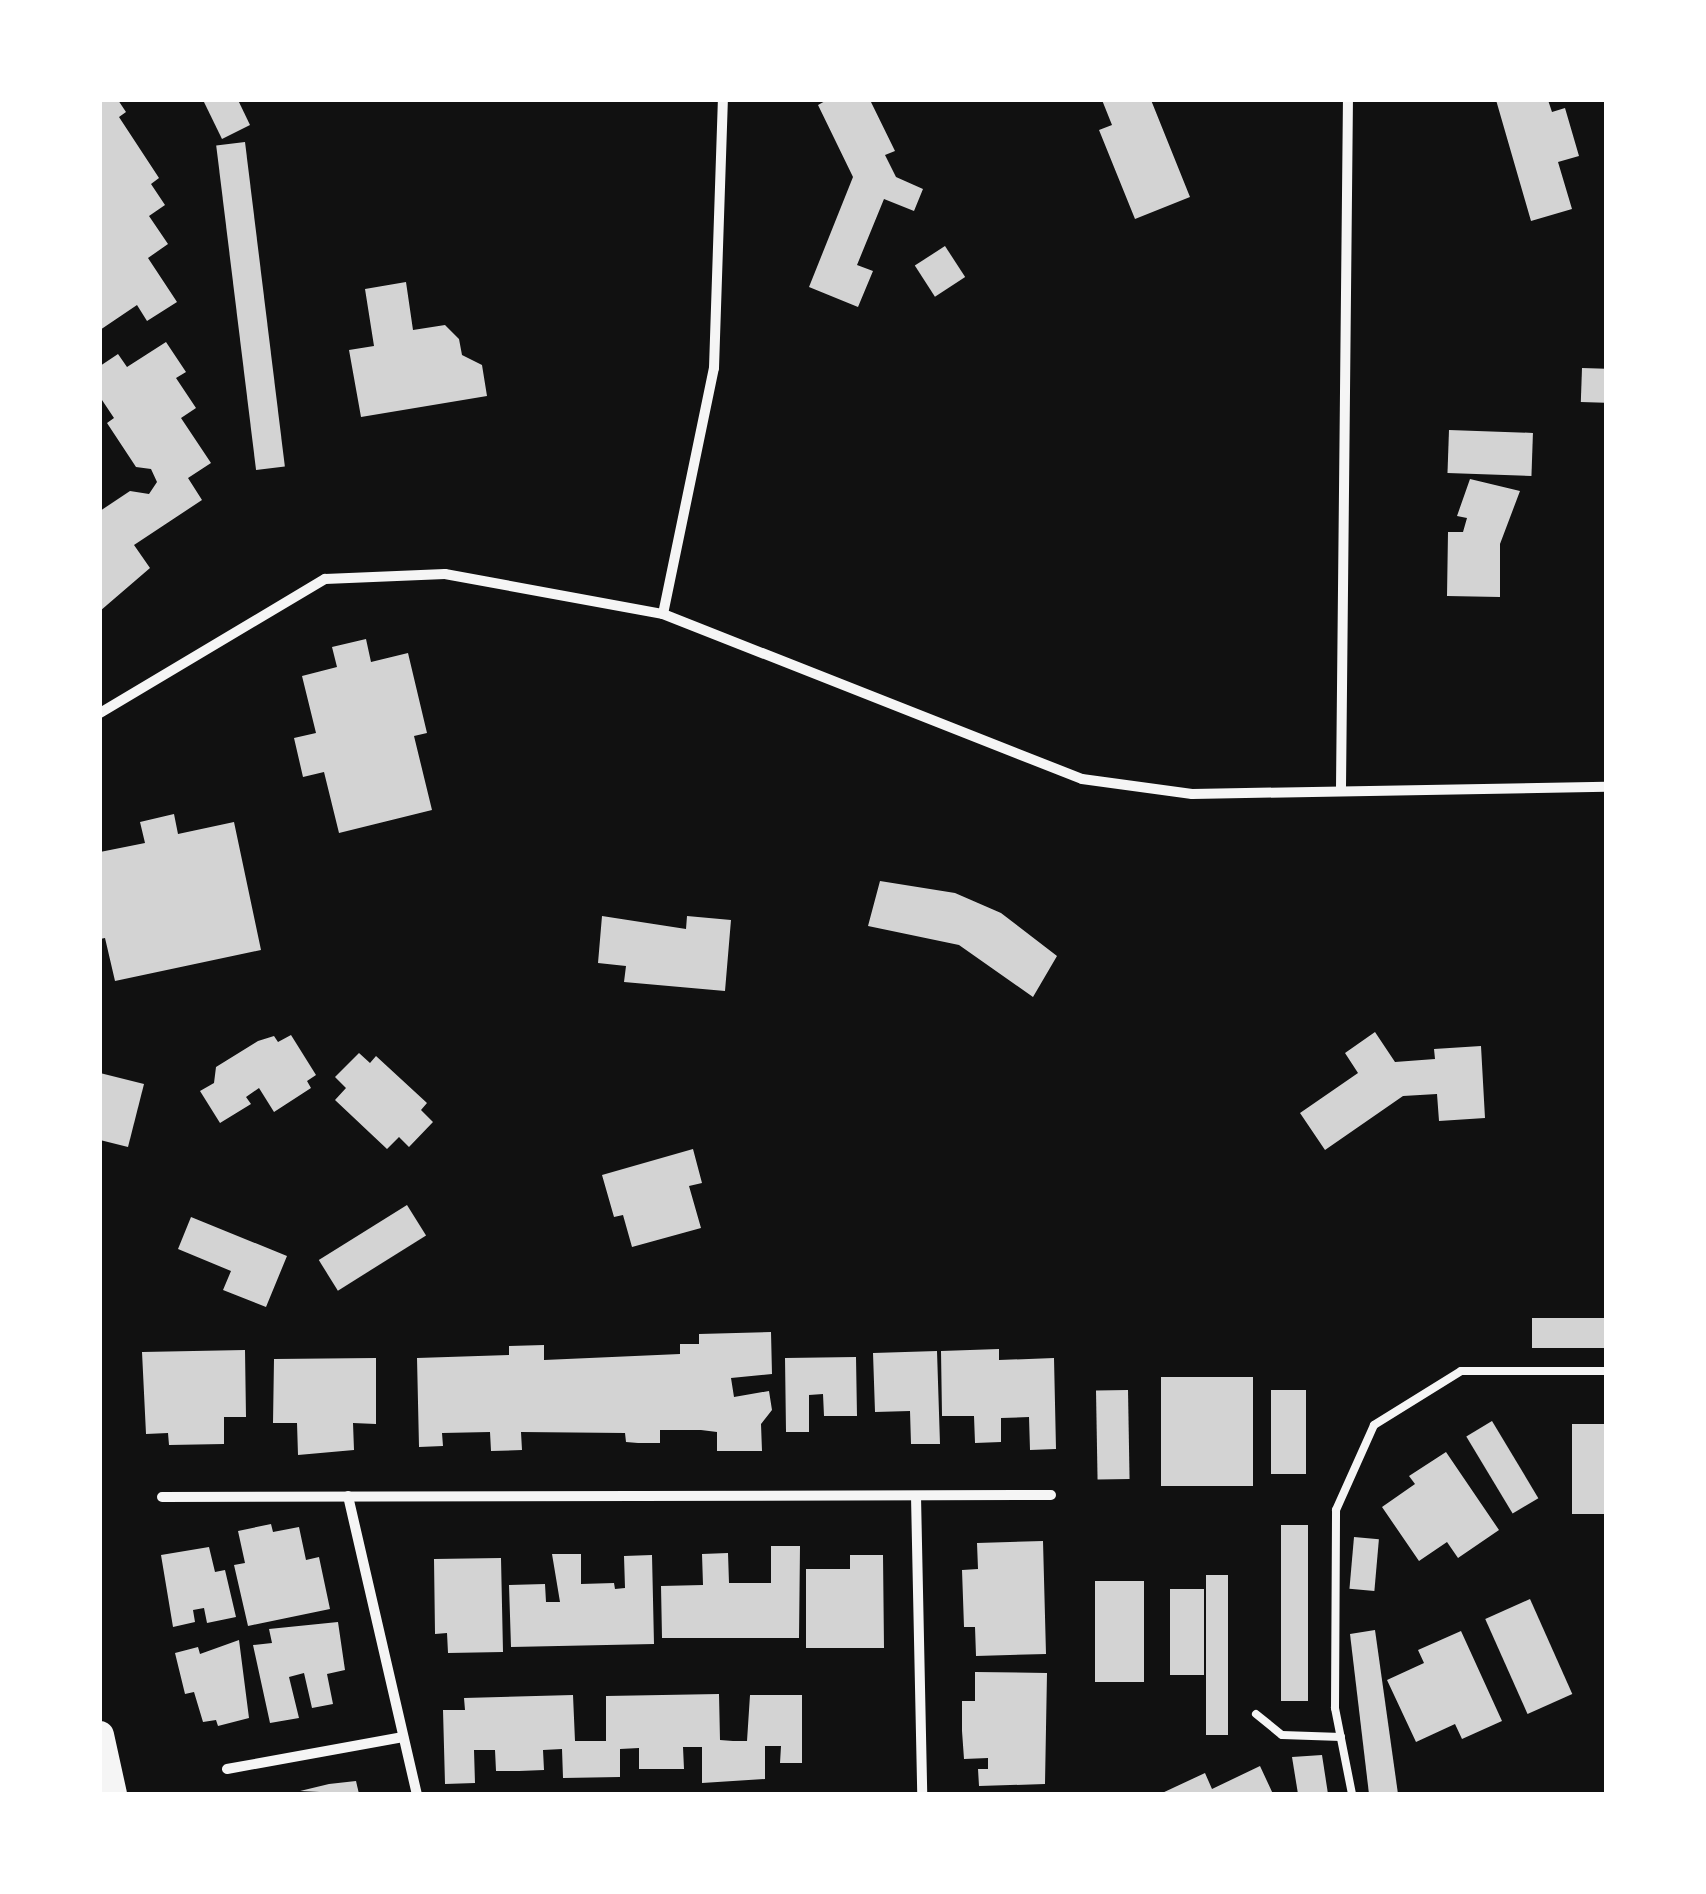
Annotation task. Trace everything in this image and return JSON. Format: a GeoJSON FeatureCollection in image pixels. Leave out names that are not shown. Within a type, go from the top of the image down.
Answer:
{"type":"FeatureCollection","features":[{"type":"Feature","properties":{"kind":"highway"},"geometry":{"type":"LineString","coordinates":[[100,1735],[114,1794]]}},
{"type":"Feature","properties":{"kind":"street"},"geometry":{"type":"LineString","coordinates":[[663,614],[714,368],[723,100]]}},
{"type":"Feature","properties":{"kind":"street"},"geometry":{"type":"LineString","coordinates":[[1341,787],[1348,100]]}},
{"type":"Feature","properties":{"kind":"street"},"geometry":{"type":"LineString","coordinates":[[100,713],[133,699],[292,594],[326,579],[445,574],[663,614],[1082,779],[1192,794],[1341,787],[1606,787]]}},
{"type":"Feature","properties":{"kind":"street"},"geometry":{"type":"LineString","coordinates":[[348,1496],[417,1794]]}},
{"type":"Feature","properties":{"kind":"street"},"geometry":{"type":"LineString","coordinates":[[916,1496],[922,1794]]}},
{"type":"Feature","properties":{"kind":"street"},"geometry":{"type":"LineString","coordinates":[[162,1497],[1051,1496]]}},
{"type":"Feature","properties":{"kind":"street"},"geometry":{"type":"LineString","coordinates":[[227,1768],[402,1737]]}},
{"type":"Feature","properties":{"kind":"lane"},"geometry":{"type":"LineString","coordinates":[[1352,1794],[1341,1737],[1336,1510],[1374,1425],[1461,1372],[1606,1371]]}},
{"type":"Feature","properties":{"kind":"lane"},"geometry":{"type":"LineString","coordinates":[[1256,1714],[1282,1735],[1341,1737]]}},
{"type":"Feature","properties":{"kind":"building"},"geometry":{"type":"Polygon","coordinates":[[[100,100],[118,100],[126,112],[119,117],[159,178],[151,184],[165,205],[149,216],[168,244],[148,258],[177,302],[147,321],[137,305],[100,330],[100,100]]]}},
{"type":"Feature","properties":{"kind":"building"},"geometry":{"type":"Polygon","coordinates":[[[203,100],[238,100],[250,125],[222,139],[203,100]]]}},
{"type":"Feature","properties":{"kind":"building"},"geometry":{"type":"Polygon","coordinates":[[[827,100],[870,100],[895,151],[885,155],[896,177],[923,189],[914,211],[884,199],[857,265],[873,271],[858,307],[809,287],[853,177],[818,105],[827,100]]]}},
{"type":"Feature","properties":{"kind":"building"},"geometry":{"type":"Polygon","coordinates":[[[1102,100],[1151,100],[1190,197],[1135,219],[1099,130],[1112,125],[1102,100]]]}},
{"type":"Feature","properties":{"kind":"building"},"geometry":{"type":"Polygon","coordinates":[[[1496,100],[1548,100],[1552,112],[1565,108],[1579,156],[1558,162],[1572,209],[1531,221],[1496,100]]]}},
{"type":"Feature","properties":{"kind":"building"},"geometry":{"type":"Polygon","coordinates":[[[245,142],[285,467],[256,470],[216,146],[245,142]]]}},
{"type":"Feature","properties":{"kind":"building"},"geometry":{"type":"Polygon","coordinates":[[[945,246],[965,277],[935,297],[915,266],[945,246]]]}},
{"type":"Feature","properties":{"kind":"building"},"geometry":{"type":"Polygon","coordinates":[[[406,282],[413,330],[445,325],[459,339],[462,355],[482,365],[487,396],[361,417],[349,350],[374,346],[365,289],[406,282]]]}},
{"type":"Feature","properties":{"kind":"building"},"geometry":{"type":"Polygon","coordinates":[[[166,342],[186,372],[176,378],[196,408],[181,418],[211,463],[188,478],[202,500],[134,545],[150,568],[100,611],[100,511],[130,491],[149,494],[157,482],[151,469],[136,467],[107,423],[114,418],[100,397],[100,366],[118,354],[127,367],[166,342]]]}},
{"type":"Feature","properties":{"kind":"building"},"geometry":{"type":"Polygon","coordinates":[[[1582,368],[1606,369],[1605,403],[1581,402],[1582,368]]]}},
{"type":"Feature","properties":{"kind":"building"},"geometry":{"type":"Polygon","coordinates":[[[1449,430],[1533,433],[1531,476],[1447,473],[1449,430]]]}},
{"type":"Feature","properties":{"kind":"building"},"geometry":{"type":"Polygon","coordinates":[[[1470,479],[1520,491],[1500,544],[1500,597],[1447,596],[1448,532],[1463,532],[1467,518],[1457,516],[1470,479]]]}},
{"type":"Feature","properties":{"kind":"building"},"geometry":{"type":"Polygon","coordinates":[[[366,639],[371,662],[408,653],[427,733],[414,736],[432,810],[339,833],[324,772],[303,777],[294,738],[316,733],[302,676],[337,667],[332,647],[366,639]]]}},
{"type":"Feature","properties":{"kind":"building"},"geometry":{"type":"Polygon","coordinates":[[[174,814],[178,834],[234,822],[261,950],[115,981],[105,938],[100,939],[100,852],[145,843],[140,822],[174,814]]]}},
{"type":"Feature","properties":{"kind":"building"},"geometry":{"type":"Polygon","coordinates":[[[880,881],[955,893],[1001,913],[1057,956],[1033,997],[959,945],[868,926],[880,881]]]}},
{"type":"Feature","properties":{"kind":"building"},"geometry":{"type":"Polygon","coordinates":[[[602,916],[686,929],[687,916],[731,920],[725,991],[624,982],[626,966],[598,963],[602,916]]]}},
{"type":"Feature","properties":{"kind":"building"},"geometry":{"type":"Polygon","coordinates":[[[1375,1032],[1395,1062],[1435,1059],[1434,1049],[1481,1046],[1485,1118],[1439,1121],[1437,1094],[1403,1096],[1325,1150],[1300,1113],[1358,1073],[1345,1053],[1375,1032]]]}},
{"type":"Feature","properties":{"kind":"building"},"geometry":{"type":"Polygon","coordinates":[[[291,1035],[316,1075],[307,1081],[311,1088],[274,1112],[259,1088],[246,1097],[251,1104],[220,1123],[200,1091],[214,1083],[216,1067],[258,1041],[274,1036],[278,1042],[291,1035]]]}},
{"type":"Feature","properties":{"kind":"building"},"geometry":{"type":"Polygon","coordinates":[[[359,1053],[370,1063],[376,1056],[427,1103],[421,1110],[433,1122],[409,1147],[399,1137],[387,1149],[335,1100],[346,1088],[335,1077],[359,1053]]]}},
{"type":"Feature","properties":{"kind":"building"},"geometry":{"type":"Polygon","coordinates":[[[100,1073],[144,1084],[128,1147],[100,1140],[100,1073]]]}},
{"type":"Feature","properties":{"kind":"building"},"geometry":{"type":"Polygon","coordinates":[[[693,1149],[702,1183],[689,1186],[701,1228],[632,1247],[623,1215],[614,1217],[602,1175],[693,1149]]]}},
{"type":"Feature","properties":{"kind":"building"},"geometry":{"type":"Polygon","coordinates":[[[407,1205],[426,1236],[338,1291],[319,1260],[407,1205]]]}},
{"type":"Feature","properties":{"kind":"building"},"geometry":{"type":"Polygon","coordinates":[[[191,1217],[287,1256],[266,1307],[223,1290],[231,1271],[178,1249],[191,1217]]]}},
{"type":"Feature","properties":{"kind":"building"},"geometry":{"type":"Polygon","coordinates":[[[1532,1318],[1606,1318],[1606,1348],[1532,1348],[1532,1318]]]}},
{"type":"Feature","properties":{"kind":"building"},"geometry":{"type":"Polygon","coordinates":[[[771,1332],[772,1374],[731,1378],[734,1397],[769,1391],[772,1410],[761,1424],[762,1451],[717,1451],[717,1432],[701,1430],[660,1430],[660,1443],[626,1442],[625,1433],[521,1432],[522,1450],[491,1451],[490,1432],[442,1433],[443,1446],[419,1447],[417,1358],[509,1355],[509,1346],[544,1345],[544,1360],[680,1354],[680,1344],[699,1344],[699,1334],[771,1332]]]}},
{"type":"Feature","properties":{"kind":"building"},"geometry":{"type":"Polygon","coordinates":[[[999,1349],[999,1360],[1054,1358],[1056,1449],[1030,1450],[1029,1417],[1001,1418],[1001,1442],[975,1443],[974,1416],[942,1416],[941,1351],[999,1349]]]}},
{"type":"Feature","properties":{"kind":"building"},"geometry":{"type":"Polygon","coordinates":[[[245,1350],[246,1417],[224,1417],[224,1444],[169,1445],[168,1433],[146,1434],[142,1352],[245,1350]]]}},
{"type":"Feature","properties":{"kind":"building"},"geometry":{"type":"Polygon","coordinates":[[[937,1351],[940,1444],[911,1444],[910,1411],[875,1412],[873,1353],[937,1351]]]}},
{"type":"Feature","properties":{"kind":"building"},"geometry":{"type":"Polygon","coordinates":[[[856,1357],[857,1416],[824,1416],[823,1394],[809,1395],[809,1432],[786,1432],[785,1358],[856,1357]]]}},
{"type":"Feature","properties":{"kind":"building"},"geometry":{"type":"Polygon","coordinates":[[[376,1358],[376,1424],[353,1423],[354,1450],[298,1455],[297,1423],[273,1423],[274,1359],[376,1358]]]}},
{"type":"Feature","properties":{"kind":"building"},"geometry":{"type":"Polygon","coordinates":[[[1161,1377],[1253,1377],[1253,1486],[1161,1486],[1161,1377]]]}},
{"type":"Feature","properties":{"kind":"building"},"geometry":{"type":"Polygon","coordinates":[[[1128,1390],[1130,1479],[1098,1480],[1096,1391],[1128,1390]]]}},
{"type":"Feature","properties":{"kind":"building"},"geometry":{"type":"Polygon","coordinates":[[[1271,1390],[1306,1390],[1306,1474],[1271,1474],[1271,1390]]]}},
{"type":"Feature","properties":{"kind":"building"},"geometry":{"type":"Polygon","coordinates":[[[1492,1421],[1538,1498],[1513,1514],[1466,1436],[1492,1421]]]}},
{"type":"Feature","properties":{"kind":"building"},"geometry":{"type":"Polygon","coordinates":[[[1572,1424],[1606,1424],[1606,1514],[1572,1514],[1572,1424]]]}},
{"type":"Feature","properties":{"kind":"building"},"geometry":{"type":"Polygon","coordinates":[[[1446,1452],[1499,1530],[1458,1558],[1447,1542],[1419,1561],[1382,1507],[1415,1484],[1409,1476],[1446,1452]]]}},
{"type":"Feature","properties":{"kind":"building"},"geometry":{"type":"Polygon","coordinates":[[[271,1524],[273,1532],[299,1527],[306,1560],[319,1557],[330,1609],[248,1626],[234,1565],[245,1563],[238,1531],[271,1524]]]}},
{"type":"Feature","properties":{"kind":"building"},"geometry":{"type":"Polygon","coordinates":[[[1281,1525],[1308,1525],[1308,1701],[1281,1701],[1281,1525]]]}},
{"type":"Feature","properties":{"kind":"building"},"geometry":{"type":"Polygon","coordinates":[[[1354,1537],[1379,1539],[1374,1591],[1349,1589],[1354,1537]]]}},
{"type":"Feature","properties":{"kind":"building"},"geometry":{"type":"Polygon","coordinates":[[[1043,1541],[1046,1654],[976,1656],[975,1627],[964,1627],[962,1570],[978,1569],[977,1543],[1043,1541]]]}},
{"type":"Feature","properties":{"kind":"building"},"geometry":{"type":"Polygon","coordinates":[[[771,1546],[800,1546],[799,1638],[662,1638],[661,1586],[703,1585],[702,1554],[728,1553],[729,1583],[771,1583],[771,1546]]]}},
{"type":"Feature","properties":{"kind":"building"},"geometry":{"type":"Polygon","coordinates":[[[209,1547],[215,1572],[225,1570],[236,1617],[207,1623],[204,1608],[193,1610],[195,1622],[173,1627],[161,1555],[209,1547]]]}},
{"type":"Feature","properties":{"kind":"building"},"geometry":{"type":"Polygon","coordinates":[[[552,1554],[581,1554],[581,1584],[614,1583],[615,1589],[625,1588],[624,1556],[652,1555],[654,1644],[511,1647],[509,1585],[545,1584],[546,1602],[560,1602],[552,1554]]]}},
{"type":"Feature","properties":{"kind":"building"},"geometry":{"type":"Polygon","coordinates":[[[850,1555],[883,1555],[884,1648],[806,1648],[806,1569],[850,1569],[850,1555]]]}},
{"type":"Feature","properties":{"kind":"building"},"geometry":{"type":"Polygon","coordinates":[[[501,1558],[503,1652],[448,1653],[447,1633],[435,1634],[434,1559],[501,1558]]]}},
{"type":"Feature","properties":{"kind":"building"},"geometry":{"type":"Polygon","coordinates":[[[1206,1575],[1228,1575],[1228,1735],[1206,1735],[1206,1575]]]}},
{"type":"Feature","properties":{"kind":"building"},"geometry":{"type":"Polygon","coordinates":[[[1095,1581],[1144,1581],[1144,1682],[1095,1682],[1095,1581]]]}},
{"type":"Feature","properties":{"kind":"building"},"geometry":{"type":"Polygon","coordinates":[[[1170,1589],[1204,1589],[1204,1675],[1170,1675],[1170,1589]]]}},
{"type":"Feature","properties":{"kind":"building"},"geometry":{"type":"Polygon","coordinates":[[[1530,1599],[1572,1694],[1528,1714],[1485,1619],[1530,1599]]]}},
{"type":"Feature","properties":{"kind":"building"},"geometry":{"type":"Polygon","coordinates":[[[338,1622],[345,1670],[327,1674],[333,1704],[312,1708],[304,1673],[289,1677],[299,1718],[270,1723],[253,1645],[272,1643],[269,1629],[338,1622]]]}},
{"type":"Feature","properties":{"kind":"building"},"geometry":{"type":"Polygon","coordinates":[[[1375,1630],[1398,1794],[1369,1794],[1350,1634],[1375,1630]]]}},
{"type":"Feature","properties":{"kind":"building"},"geometry":{"type":"Polygon","coordinates":[[[1461,1631],[1502,1721],[1462,1739],[1455,1724],[1416,1742],[1387,1680],[1424,1663],[1418,1650],[1461,1631]]]}},
{"type":"Feature","properties":{"kind":"building"},"geometry":{"type":"Polygon","coordinates":[[[239,1640],[249,1718],[218,1726],[216,1720],[203,1722],[194,1692],[185,1694],[175,1653],[198,1647],[200,1654],[239,1640]]]}},
{"type":"Feature","properties":{"kind":"building"},"geometry":{"type":"Polygon","coordinates":[[[975,1672],[1047,1673],[1045,1784],[979,1786],[978,1769],[988,1769],[988,1758],[964,1759],[962,1731],[962,1701],[975,1701],[975,1672]]]}},
{"type":"Feature","properties":{"kind":"building"},"geometry":{"type":"Polygon","coordinates":[[[719,1694],[720,1740],[733,1741],[747,1741],[750,1695],[802,1695],[802,1763],[780,1763],[781,1746],[765,1746],[765,1779],[702,1783],[702,1747],[683,1747],[684,1769],[639,1769],[639,1748],[620,1749],[620,1777],[563,1778],[562,1749],[543,1750],[544,1770],[519,1771],[496,1771],[495,1750],[474,1750],[475,1783],[445,1784],[443,1710],[465,1710],[464,1698],[573,1695],[575,1741],[606,1741],[606,1696],[719,1694]]]}},
{"type":"Feature","properties":{"kind":"building"},"geometry":{"type":"Polygon","coordinates":[[[1322,1755],[1328,1794],[1298,1794],[1292,1757],[1322,1755]]]}},
{"type":"Feature","properties":{"kind":"building"},"geometry":{"type":"Polygon","coordinates":[[[1260,1766],[1273,1794],[1160,1794],[1205,1773],[1212,1789],[1260,1766]]]}},
{"type":"Feature","properties":{"kind":"building"},"geometry":{"type":"Polygon","coordinates":[[[356,1781],[359,1794],[300,1791],[329,1784],[356,1781]]]}}]}
